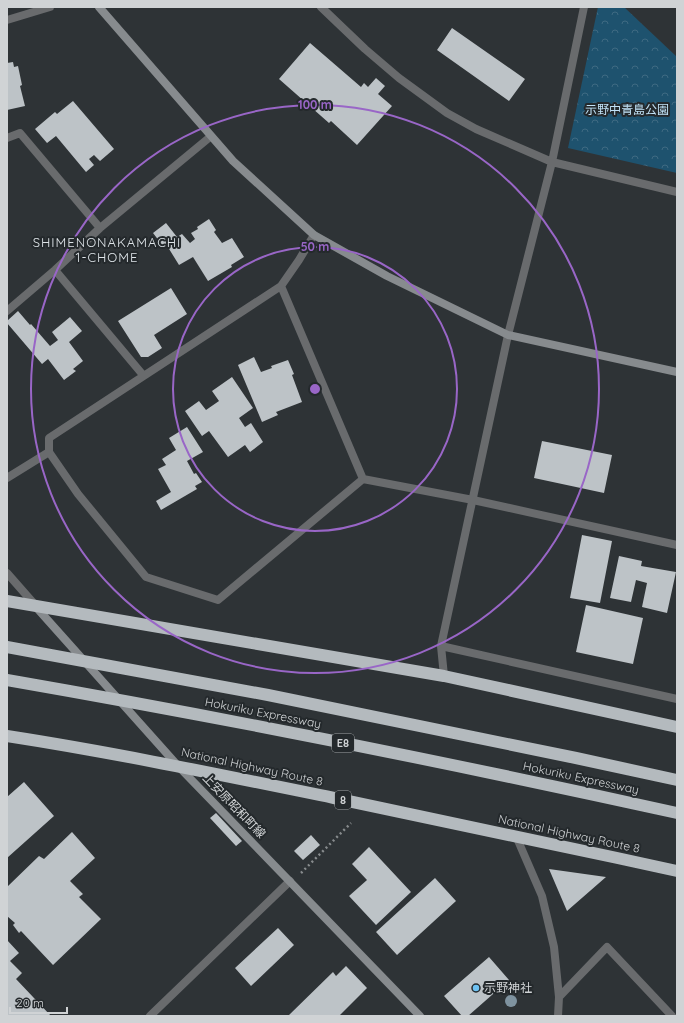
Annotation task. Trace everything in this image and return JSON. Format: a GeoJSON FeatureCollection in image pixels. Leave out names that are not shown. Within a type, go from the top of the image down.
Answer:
{"type":"FeatureCollection","features":[{"type":"Feature","properties":{"kind":"highway"},"geometry":{"type":"LineString","coordinates":[[7,601],[444,676],[677,727]]}},
{"type":"Feature","properties":{"kind":"highway","name":"Hokuriku Expressway"},"geometry":{"type":"LineString","coordinates":[[7,647],[268,695],[677,780]]}},
{"type":"Feature","properties":{"kind":"highway","name":"Hokuriku Expressway"},"geometry":{"type":"LineString","coordinates":[[7,680],[262,726],[564,788],[677,813]]}},
{"type":"Feature","properties":{"kind":"highway","name":"National Highway Route 8"},"geometry":{"type":"LineString","coordinates":[[7,736],[178,766],[677,871]]}},
{"type":"Feature","properties":{"kind":"street"},"geometry":{"type":"LineString","coordinates":[[7,20],[50,7]]}},
{"type":"Feature","properties":{"kind":"street"},"geometry":{"type":"LineString","coordinates":[[99,7],[210,137],[233,161],[314,235],[387,276],[508,335],[677,372]]}},
{"type":"Feature","properties":{"kind":"street"},"geometry":{"type":"LineString","coordinates":[[321,7],[365,49],[399,78],[447,113],[476,129],[552,162],[677,192]]}},
{"type":"Feature","properties":{"kind":"street"},"geometry":{"type":"LineString","coordinates":[[444,676],[441,646],[508,335],[552,162],[584,7]]}},
{"type":"Feature","properties":{"kind":"street"},"geometry":{"type":"LineString","coordinates":[[7,138],[20,133],[100,228]]}},
{"type":"Feature","properties":{"kind":"street"},"geometry":{"type":"LineString","coordinates":[[7,311],[55,270],[100,228],[210,137]]}},
{"type":"Feature","properties":{"kind":"street"},"geometry":{"type":"LineString","coordinates":[[314,235],[281,286],[49,438],[49,452],[78,494],[146,576],[218,600],[363,479]]}},
{"type":"Feature","properties":{"kind":"street"},"geometry":{"type":"LineString","coordinates":[[55,270],[143,376]]}},
{"type":"Feature","properties":{"kind":"street"},"geometry":{"type":"LineString","coordinates":[[281,286],[363,479]]}},
{"type":"Feature","properties":{"kind":"street"},"geometry":{"type":"LineString","coordinates":[[7,478],[49,452]]}},
{"type":"Feature","properties":{"kind":"street"},"geometry":{"type":"LineString","coordinates":[[363,479],[473,500],[677,545]]}},
{"type":"Feature","properties":{"kind":"street"},"geometry":{"type":"LineString","coordinates":[[7,573],[36,607]]}},
{"type":"Feature","properties":{"kind":"street","name":"上安原昭和町線"},"geometry":{"type":"LineString","coordinates":[[36,607],[178,766],[420,1016]]}},
{"type":"Feature","properties":{"kind":"street"},"geometry":{"type":"LineString","coordinates":[[441,646],[677,698]]}},
{"type":"Feature","properties":{"kind":"street"},"geometry":{"type":"LineString","coordinates":[[516,836],[542,896],[554,948],[559,997],[558,1016]]}},
{"type":"Feature","properties":{"kind":"street"},"geometry":{"type":"LineString","coordinates":[[150,1016],[290,881]]}},
{"type":"Feature","properties":{"kind":"street"},"geometry":{"type":"LineString","coordinates":[[559,997],[607,947],[672,1016]]}},
{"type":"Feature","properties":{"kind":"path"},"geometry":{"type":"LineString","coordinates":[[300,874],[351,823]]}},
{"type":"Feature","properties":{"kind":"green space","name":"示野中青島公園"},"geometry":{"type":"Polygon","coordinates":[[[598,7],[624,7],[677,57],[677,173],[568,148],[598,7]]]}},
{"type":"Feature","properties":{"kind":"building"},"geometry":{"type":"Polygon","coordinates":[[[452,28],[525,79],[509,101],[437,50],[452,28]]]}},
{"type":"Feature","properties":{"kind":"building"},"geometry":{"type":"Polygon","coordinates":[[[310,43],[361,87],[364,83],[368,87],[376,78],[385,86],[378,94],[392,106],[357,145],[331,121],[329,123],[279,79],[310,43]]]}},
{"type":"Feature","properties":{"kind":"building"},"geometry":{"type":"Polygon","coordinates":[[[13,62],[14,67],[18,66],[22,85],[20,86],[25,106],[7,110],[7,63],[13,62]]]}},
{"type":"Feature","properties":{"kind":"building"},"geometry":{"type":"Polygon","coordinates":[[[73,101],[114,149],[100,161],[94,155],[89,159],[94,165],[86,172],[56,136],[47,143],[35,129],[55,112],[57,114],[73,101]]]}},
{"type":"Feature","properties":{"kind":"building"},"geometry":{"type":"Polygon","coordinates":[[[209,219],[216,230],[214,232],[222,243],[232,238],[244,257],[231,265],[232,267],[208,281],[193,257],[179,265],[166,244],[163,246],[153,233],[166,223],[177,237],[182,234],[190,243],[195,239],[191,233],[209,219]]]}},
{"type":"Feature","properties":{"kind":"building"},"geometry":{"type":"Polygon","coordinates":[[[171,288],[187,314],[154,335],[162,348],[148,357],[141,357],[118,321],[171,288]]]}},
{"type":"Feature","properties":{"kind":"building"},"geometry":{"type":"Polygon","coordinates":[[[18,311],[50,346],[58,340],[52,332],[70,317],[82,331],[69,342],[83,361],[73,369],[76,371],[64,380],[48,359],[42,364],[7,323],[7,321],[18,311]]]}},
{"type":"Feature","properties":{"kind":"building"},"geometry":{"type":"Polygon","coordinates":[[[254,357],[261,372],[272,368],[271,366],[288,360],[294,374],[292,375],[302,402],[276,412],[278,415],[262,422],[238,365],[254,357]]]}},
{"type":"Feature","properties":{"kind":"building"},"geometry":{"type":"Polygon","coordinates":[[[232,377],[253,408],[239,418],[245,427],[251,423],[263,442],[250,452],[245,445],[228,457],[209,431],[202,436],[185,411],[199,401],[206,410],[219,401],[212,391],[232,377]]]}},
{"type":"Feature","properties":{"kind":"building"},"geometry":{"type":"Polygon","coordinates":[[[187,427],[203,452],[187,461],[194,474],[196,473],[202,482],[195,486],[197,489],[161,510],[156,501],[171,492],[158,469],[166,465],[162,459],[176,450],[169,438],[187,427]]]}},
{"type":"Feature","properties":{"kind":"building"},"geometry":{"type":"Polygon","coordinates":[[[542,441],[612,455],[604,493],[534,478],[542,441]]]}},
{"type":"Feature","properties":{"kind":"building"},"geometry":{"type":"Polygon","coordinates":[[[582,535],[612,541],[600,603],[570,598],[582,535]]]}},
{"type":"Feature","properties":{"kind":"building"},"geometry":{"type":"Polygon","coordinates":[[[619,556],[642,561],[641,566],[676,572],[667,613],[642,607],[647,583],[636,580],[631,602],[610,598],[619,556]]]}},
{"type":"Feature","properties":{"kind":"building"},"geometry":{"type":"Polygon","coordinates":[[[586,605],[643,618],[633,664],[576,652],[586,605]]]}},
{"type":"Feature","properties":{"kind":"building"},"geometry":{"type":"Polygon","coordinates":[[[24,782],[54,816],[7,858],[7,797],[24,782]]]}},
{"type":"Feature","properties":{"kind":"building"},"geometry":{"type":"Polygon","coordinates":[[[216,813],[242,841],[236,846],[210,818],[216,813]]]}},
{"type":"Feature","properties":{"kind":"building"},"geometry":{"type":"Polygon","coordinates":[[[72,832],[95,858],[70,881],[83,894],[79,897],[101,919],[53,965],[21,931],[19,933],[13,925],[15,923],[7,916],[7,887],[39,856],[44,859],[72,832]]]}},
{"type":"Feature","properties":{"kind":"building"},"geometry":{"type":"Polygon","coordinates":[[[311,835],[320,845],[303,860],[294,851],[311,835]]]}},
{"type":"Feature","properties":{"kind":"building"},"geometry":{"type":"Polygon","coordinates":[[[369,847],[411,892],[376,925],[349,896],[367,880],[352,864],[369,847]]]}},
{"type":"Feature","properties":{"kind":"building"},"geometry":{"type":"Polygon","coordinates":[[[549,869],[606,877],[567,911],[549,869]]]}},
{"type":"Feature","properties":{"kind":"building"},"geometry":{"type":"Polygon","coordinates":[[[435,878],[456,901],[397,955],[376,932],[435,878]]]}},
{"type":"Feature","properties":{"kind":"building"},"geometry":{"type":"Polygon","coordinates":[[[278,928],[294,945],[251,986],[235,968],[278,928]]]}},
{"type":"Feature","properties":{"kind":"building"},"geometry":{"type":"Polygon","coordinates":[[[7,940],[19,953],[10,961],[22,973],[16,979],[51,1016],[7,1016],[7,940]]]}},
{"type":"Feature","properties":{"kind":"building","name":"示野神社"},"geometry":{"type":"Polygon","coordinates":[[[489,957],[509,980],[468,1016],[462,1016],[444,996],[489,957]]]}},
{"type":"Feature","properties":{"kind":"building"},"geometry":{"type":"Polygon","coordinates":[[[346,966],[367,988],[339,1016],[288,1016],[333,972],[336,976],[346,966]]]}},
{"type":"Feature","properties":{"kind":"place","name":"示野神社"},"geometry":{"type":"Point","coordinates":[476,988]}},
{"type":"Feature","properties":{"kind":"district","name":"SHIMENONAKAMACHI 1-CHOME"},"geometry":{"type":"Point","coordinates":[107,250]}}]}
